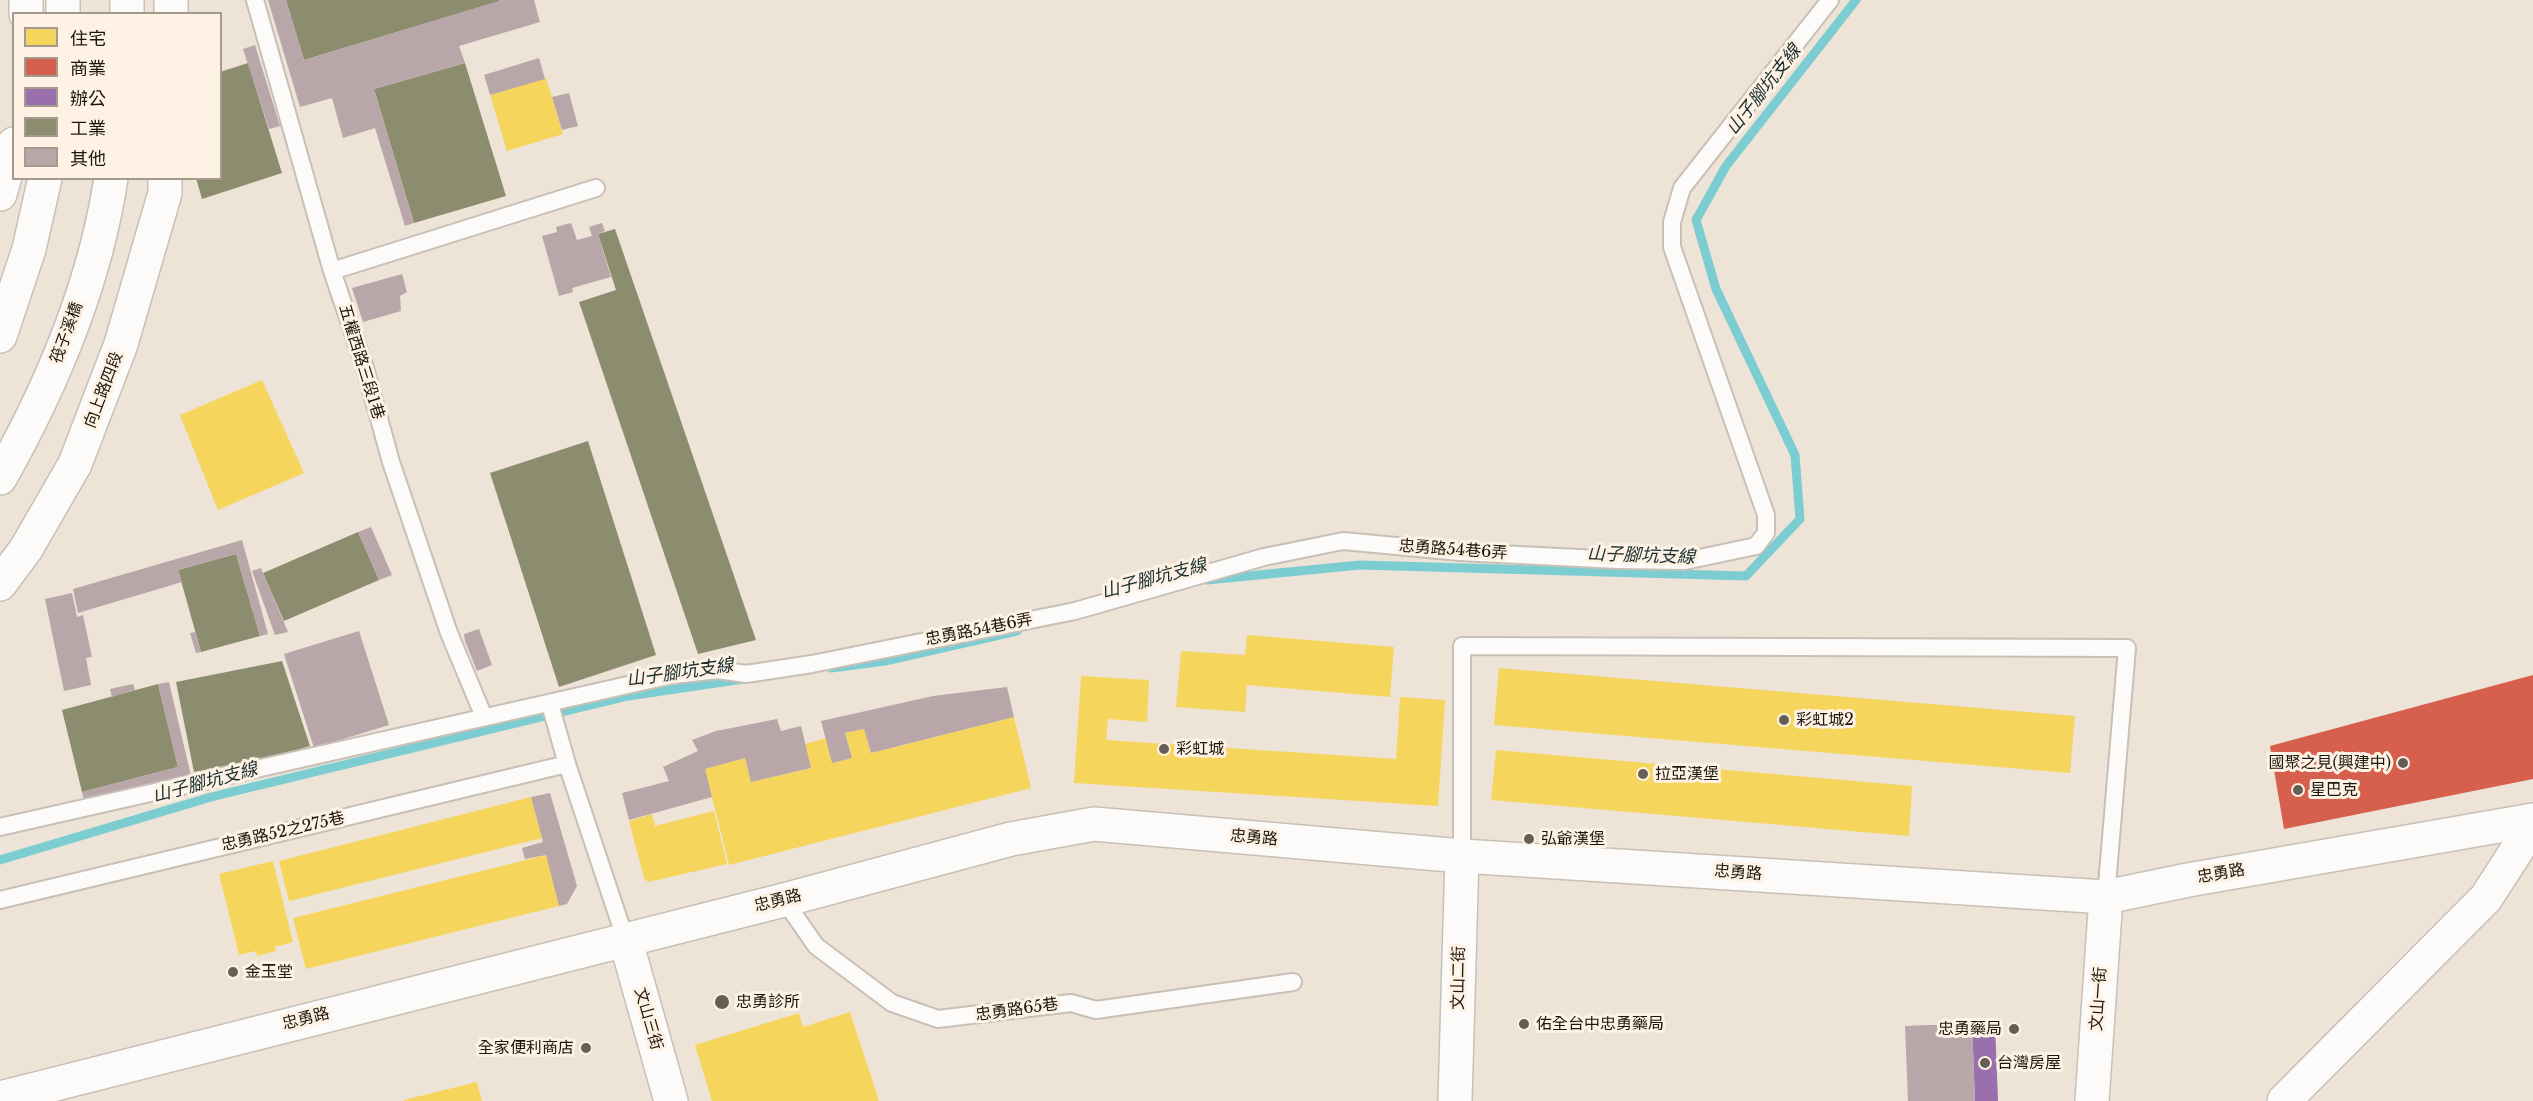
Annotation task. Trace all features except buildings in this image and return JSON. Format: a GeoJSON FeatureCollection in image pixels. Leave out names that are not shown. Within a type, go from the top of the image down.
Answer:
{"type":"FeatureCollection","features":[{"type":"Feature","properties":{"kind":"main road"},"geometry":{"type":"LineString","coordinates":[[0,194],[12,151]]}},
{"type":"Feature","properties":{"kind":"main road"},"geometry":{"type":"LineString","coordinates":[[0,336],[29,249],[45,180]]}},
{"type":"Feature","properties":{"kind":"main road","name":"筏子溪橋"},"geometry":{"type":"LineString","coordinates":[[0,478],[50,380],[74,319],[93,256],[111,180]]}},
{"type":"Feature","properties":{"kind":"main road","name":"向上路四段"},"geometry":{"type":"LineString","coordinates":[[0,584],[26,549],[75,464],[122,344],[165,193],[165,180]]}},
{"type":"Feature","properties":{"kind":"main road"},"geometry":{"type":"LineString","coordinates":[[2284,1101],[2486,898],[2533,823]]}},
{"type":"Feature","properties":{"kind":"main road","name":"忠勇路"},"geometry":{"type":"LineString","coordinates":[[0,1098],[625,938],[784,900],[1011,839],[1094,824],[1462,856],[2106,897],[2200,878],[2533,823]]}},
{"type":"Feature","properties":{"kind":"main road","name":"文山二街"},"geometry":{"type":"LineString","coordinates":[[1455,1101],[1462,856]]}},
{"type":"Feature","properties":{"kind":"main road","name":"文山一街"},"geometry":{"type":"LineString","coordinates":[[2092,1101],[2106,897]]}},
{"type":"Feature","properties":{"kind":"main road","name":"文山三街"},"geometry":{"type":"LineString","coordinates":[[625,938],[671,1101]]}},
{"type":"Feature","properties":{"kind":"lane","name":"五權西路三段1巷"},"geometry":{"type":"LineString","coordinates":[[255,0],[332,271],[365,368],[391,462],[442,612],[484,717]]}},
{"type":"Feature","properties":{"kind":"lane","name":"忠勇路54巷6弄"},"geometry":{"type":"LineString","coordinates":[[0,827],[672,675],[718,670],[746,674],[812,664],[1064,613],[1264,557],[1342,541],[1460,552],[1640,561],[1685,561],[1756,546],[1766,533],[1766,515],[1672,247],[1672,222],[1682,188],[1830,0]]}},
{"type":"Feature","properties":{"kind":"lane"},"geometry":{"type":"LineString","coordinates":[[332,271],[596,188]]}},
{"type":"Feature","properties":{"kind":"lane"},"geometry":{"type":"LineString","coordinates":[[1462,856],[1462,646],[2127,648],[2106,897]]}},
{"type":"Feature","properties":{"kind":"lane"},"geometry":{"type":"LineString","coordinates":[[550,704],[567,764],[625,938]]}},
{"type":"Feature","properties":{"kind":"lane","name":"忠勇路52之275巷"},"geometry":{"type":"LineString","coordinates":[[0,900],[567,764]]}},
{"type":"Feature","properties":{"kind":"lane","name":"忠勇路65巷"},"geometry":{"type":"LineString","coordinates":[[784,900],[816,946],[892,1003],[938,1019],[1071,1003],[1096,1010],[1293,982]]}},
{"type":"Feature","properties":{"kind":"waterway","name":"山子腳坑支線"},"geometry":{"type":"LineString","coordinates":[[1207,580],[1360,565],[1746,576],[1800,519],[1795,455],[1716,289],[1696,220],[1726,166],[1856,0]]}},
{"type":"Feature","properties":{"kind":"waterway","name":"山子腳坑支線"},"geometry":{"type":"LineString","coordinates":[[831,668],[885,661],[1017,631]]}},
{"type":"Feature","properties":{"kind":"waterway","name":"山子腳坑支線"},"geometry":{"type":"LineString","coordinates":[[0,860],[211,797],[628,696],[743,679]]}},
{"type":"Feature","properties":{"kind":"place","name":"彩虹城2"},"geometry":{"type":"Point","coordinates":[1784,720]}},
{"type":"Feature","properties":{"kind":"place","name":"彩虹城"},"geometry":{"type":"Point","coordinates":[1164,749]}},
{"type":"Feature","properties":{"kind":"place","name":"國聚之見(興建中)"},"geometry":{"type":"Point","coordinates":[2403,763]}},
{"type":"Feature","properties":{"kind":"place","name":"拉亞漢堡"},"geometry":{"type":"Point","coordinates":[1643,774]}},
{"type":"Feature","properties":{"kind":"place","name":"星巴克"},"geometry":{"type":"Point","coordinates":[2298,790]}},
{"type":"Feature","properties":{"kind":"place","name":"弘爺漢堡"},"geometry":{"type":"Point","coordinates":[1529,839]}},
{"type":"Feature","properties":{"kind":"place","name":"金玉堂"},"geometry":{"type":"Point","coordinates":[233,972]}},
{"type":"Feature","properties":{"kind":"place","name":"忠勇診所"},"geometry":{"type":"Point","coordinates":[722,1002]}},
{"type":"Feature","properties":{"kind":"place","name":"佑全台中忠勇藥局"},"geometry":{"type":"Point","coordinates":[1524,1024]}},
{"type":"Feature","properties":{"kind":"place","name":"忠勇藥局"},"geometry":{"type":"Point","coordinates":[2014,1029]}},
{"type":"Feature","properties":{"kind":"place","name":"全家便利商店"},"geometry":{"type":"Point","coordinates":[586,1048]}},
{"type":"Feature","properties":{"kind":"place","name":"台灣房屋"},"geometry":{"type":"Point","coordinates":[1985,1063]}}]}
